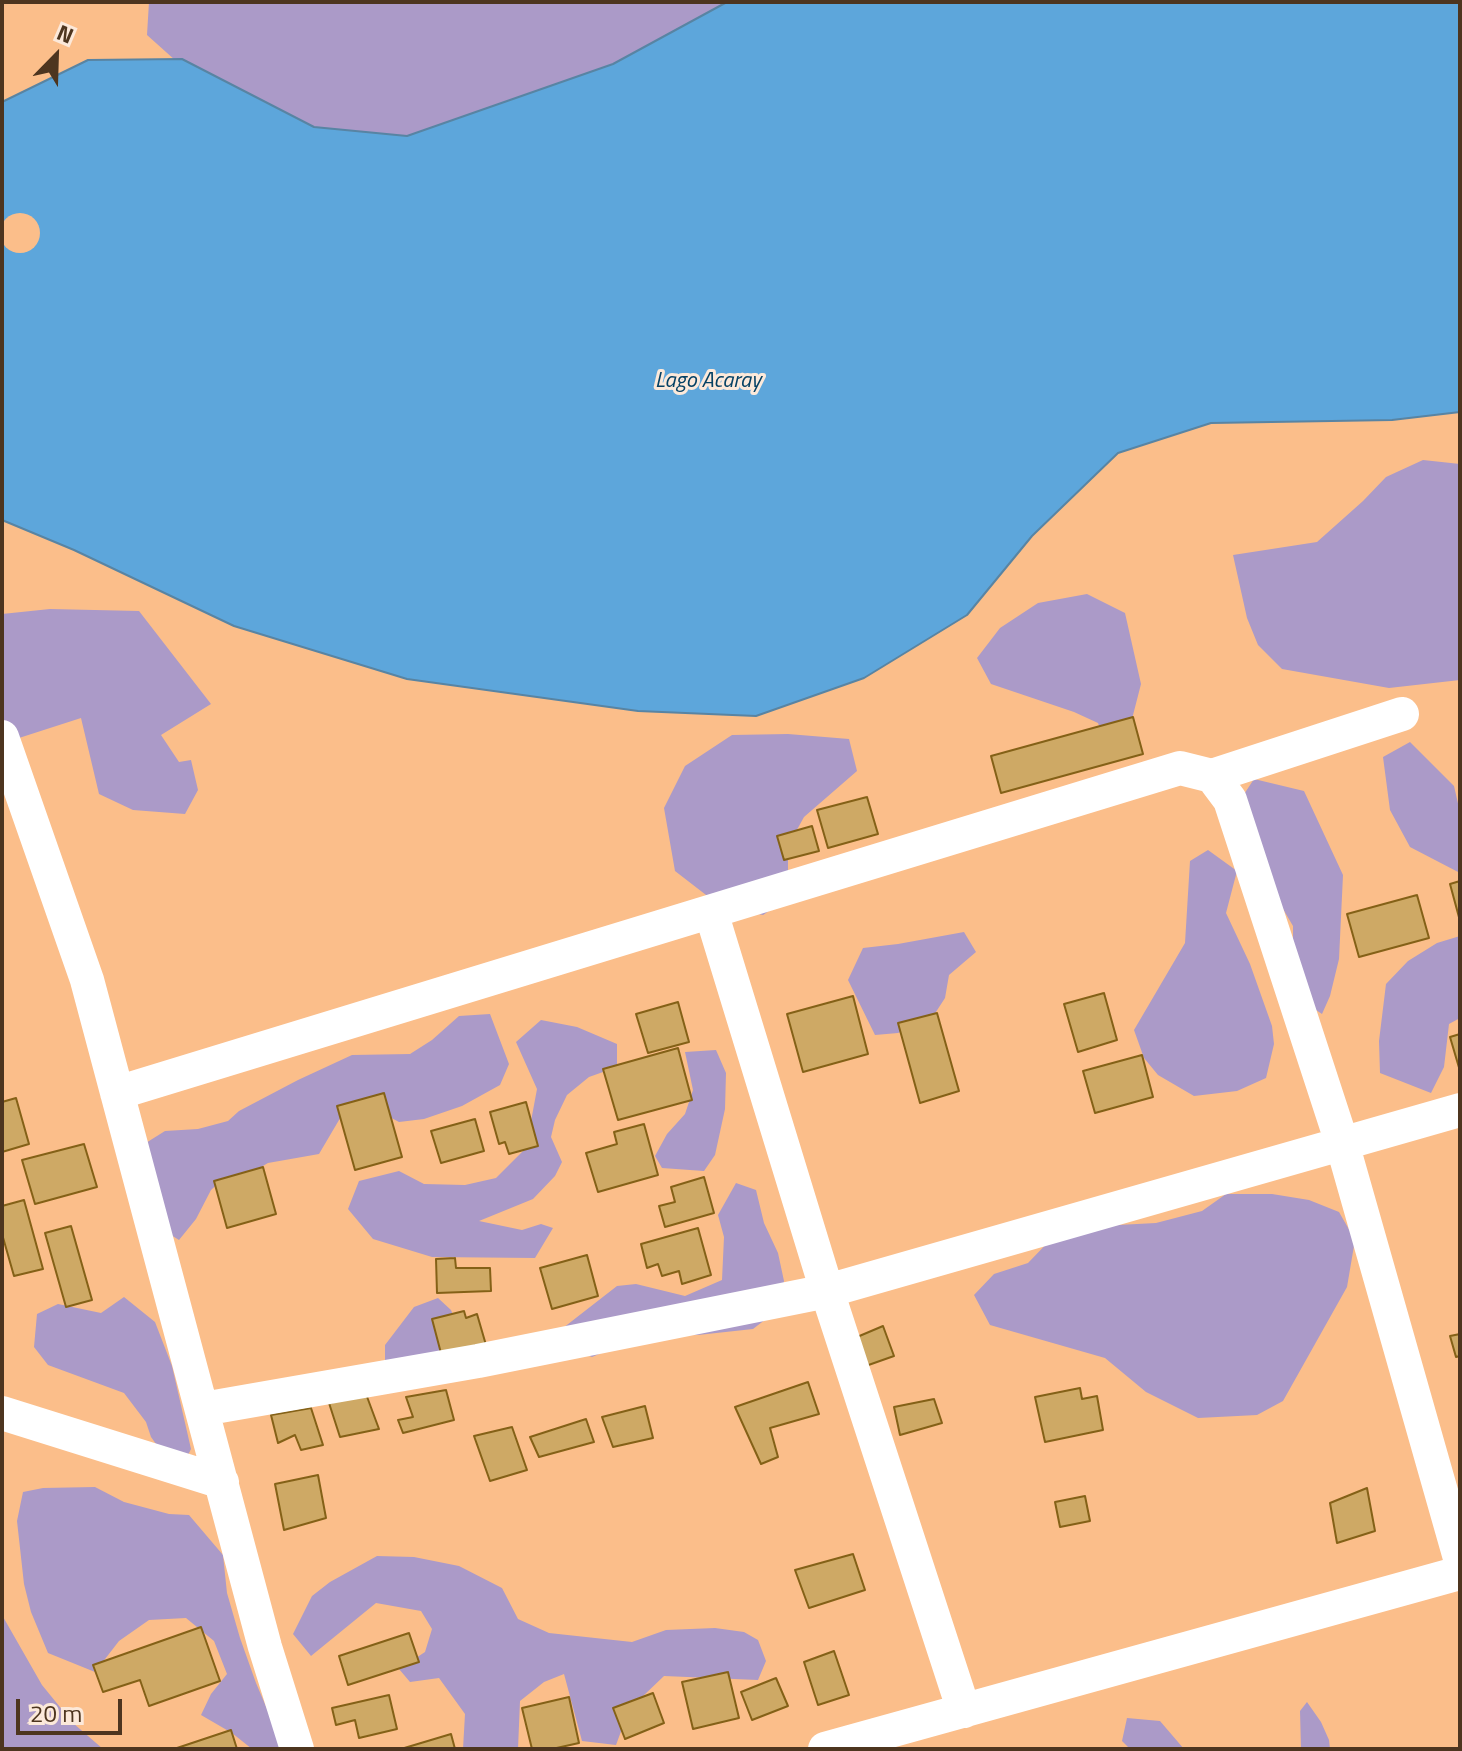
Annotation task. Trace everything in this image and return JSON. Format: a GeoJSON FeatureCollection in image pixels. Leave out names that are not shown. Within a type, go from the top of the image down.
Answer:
{"type":"FeatureCollection","features":[{"type":"Feature","properties":{"kind":"street"},"geometry":{"type":"LineString","coordinates":[[117,1093],[1180,768],[1212,776],[1402,714]]}},
{"type":"Feature","properties":{"kind":"street"},"geometry":{"type":"LineString","coordinates":[[2,737],[87,980],[265,1647],[297,1749]]}},
{"type":"Feature","properties":{"kind":"street"},"geometry":{"type":"LineString","coordinates":[[1212,776],[1230,800],[1342,1143],[1460,1558]]}},
{"type":"Feature","properties":{"kind":"street"},"geometry":{"type":"LineString","coordinates":[[711,912],[827,1291],[964,1711]]}},
{"type":"Feature","properties":{"kind":"street"},"geometry":{"type":"LineString","coordinates":[[203,1409],[478,1361],[827,1291],[1460,1110]]}},
{"type":"Feature","properties":{"kind":"street"},"geometry":{"type":"LineString","coordinates":[[2,1413],[222,1482]]}},
{"type":"Feature","properties":{"kind":"street"},"geometry":{"type":"LineString","coordinates":[[825,1749],[1460,1573]]}},
{"type":"Feature","properties":{"kind":"shaded area"},"geometry":{"type":"Polygon","coordinates":[[[149,2],[807,2],[397,156],[214,95],[147,35],[149,2]]]}},
{"type":"Feature","properties":{"kind":"shaded area"},"geometry":{"type":"Polygon","coordinates":[[[1423,460],[1460,464],[1460,680],[1389,688],[1282,669],[1258,645],[1247,618],[1233,555],[1317,542],[1386,477],[1423,460]]]}},
{"type":"Feature","properties":{"kind":"shaded area"},"geometry":{"type":"Polygon","coordinates":[[[1087,594],[1125,613],[1141,684],[1132,719],[1101,731],[1098,723],[1074,712],[991,684],[977,658],[1000,628],[1038,603],[1087,594]]]}},
{"type":"Feature","properties":{"kind":"shaded area"},"geometry":{"type":"Polygon","coordinates":[[[50,609],[139,611],[211,704],[161,735],[179,762],[191,760],[198,790],[185,814],[133,810],[99,794],[81,718],[19,738],[2,747],[2,614],[50,609]]]}},
{"type":"Feature","properties":{"kind":"shaded area"},"geometry":{"type":"Polygon","coordinates":[[[788,734],[849,739],[857,771],[804,817],[788,846],[788,898],[763,915],[719,905],[675,871],[664,808],[685,766],[732,735],[788,734]]]}},
{"type":"Feature","properties":{"kind":"shaded area"},"geometry":{"type":"Polygon","coordinates":[[[1410,742],[1454,786],[1460,812],[1460,873],[1410,847],[1390,810],[1383,757],[1410,742]]]}},
{"type":"Feature","properties":{"kind":"shaded area"},"geometry":{"type":"Polygon","coordinates":[[[1254,779],[1304,791],[1343,875],[1339,959],[1322,1014],[1307,1004],[1293,966],[1293,926],[1229,817],[1254,779]]]}},
{"type":"Feature","properties":{"kind":"shaded area"},"geometry":{"type":"Polygon","coordinates":[[[1208,850],[1237,871],[1226,913],[1250,964],[1272,1026],[1274,1044],[1266,1078],[1237,1091],[1194,1096],[1158,1075],[1144,1058],[1134,1030],[1185,943],[1190,861],[1208,850]]]}},
{"type":"Feature","properties":{"kind":"shaded area"},"geometry":{"type":"Polygon","coordinates":[[[964,932],[976,952],[949,975],[945,998],[932,1018],[898,1033],[875,1035],[848,980],[863,948],[964,932]]]}},
{"type":"Feature","properties":{"kind":"shaded area"},"geometry":{"type":"Polygon","coordinates":[[[1460,936],[1460,1018],[1449,1024],[1444,1067],[1431,1093],[1380,1073],[1379,1041],[1386,984],[1408,961],[1437,943],[1460,936]]]}},
{"type":"Feature","properties":{"kind":"shaded area"},"geometry":{"type":"Polygon","coordinates":[[[490,1014],[509,1064],[500,1085],[462,1106],[424,1119],[399,1122],[371,1107],[349,1103],[319,1154],[268,1163],[249,1174],[223,1179],[211,1190],[196,1219],[179,1240],[152,1223],[141,1146],[165,1131],[198,1129],[228,1121],[239,1111],[352,1055],[410,1054],[432,1040],[459,1016],[490,1014]]]}},
{"type":"Feature","properties":{"kind":"shaded area"},"geometry":{"type":"Polygon","coordinates":[[[541,1020],[577,1027],[617,1044],[617,1067],[589,1077],[567,1095],[551,1137],[562,1162],[555,1176],[533,1199],[479,1221],[522,1230],[541,1224],[553,1228],[535,1258],[432,1257],[373,1239],[348,1209],[359,1181],[399,1171],[424,1184],[465,1185],[496,1178],[526,1148],[537,1089],[516,1042],[541,1020]]]}},
{"type":"Feature","properties":{"kind":"shaded area"},"geometry":{"type":"Polygon","coordinates":[[[716,1050],[726,1073],[725,1109],[715,1155],[704,1171],[662,1168],[655,1156],[667,1134],[685,1114],[693,1090],[685,1052],[716,1050]]]}},
{"type":"Feature","properties":{"kind":"shaded area"},"geometry":{"type":"Polygon","coordinates":[[[736,1183],[756,1190],[764,1223],[778,1253],[784,1281],[779,1309],[753,1329],[698,1335],[641,1336],[592,1357],[561,1345],[563,1328],[617,1286],[636,1284],[685,1296],[722,1280],[724,1237],[718,1215],[736,1183]]]}},
{"type":"Feature","properties":{"kind":"shaded area"},"geometry":{"type":"Polygon","coordinates":[[[1226,1194],[1272,1194],[1309,1200],[1339,1212],[1355,1240],[1347,1287],[1283,1401],[1257,1415],[1198,1418],[1146,1392],[1105,1358],[990,1325],[974,1295],[994,1274],[1028,1263],[1056,1234],[1099,1226],[1156,1223],[1202,1211],[1226,1194]]]}},
{"type":"Feature","properties":{"kind":"shaded area"},"geometry":{"type":"Polygon","coordinates":[[[124,1297],[155,1322],[172,1366],[191,1449],[184,1463],[164,1455],[151,1437],[146,1422],[124,1393],[48,1365],[34,1347],[37,1314],[58,1304],[101,1313],[124,1297]]]}},
{"type":"Feature","properties":{"kind":"shaded area"},"geometry":{"type":"Polygon","coordinates":[[[438,1298],[451,1310],[461,1354],[385,1371],[385,1345],[414,1307],[438,1298]]]}},
{"type":"Feature","properties":{"kind":"shaded area"},"geometry":{"type":"Polygon","coordinates":[[[95,1487],[124,1502],[169,1514],[189,1515],[223,1555],[227,1593],[240,1638],[284,1749],[252,1749],[201,1715],[211,1694],[227,1674],[214,1641],[186,1618],[149,1620],[119,1641],[95,1672],[48,1653],[31,1612],[24,1584],[17,1521],[23,1492],[43,1488],[95,1487]]]}},
{"type":"Feature","properties":{"kind":"shaded area"},"geometry":{"type":"Polygon","coordinates":[[[377,1556],[414,1557],[459,1566],[502,1588],[518,1619],[549,1633],[632,1642],[666,1630],[715,1628],[744,1632],[758,1640],[766,1661],[758,1680],[664,1676],[627,1715],[616,1745],[582,1741],[564,1674],[544,1682],[520,1701],[518,1749],[463,1749],[465,1714],[439,1678],[410,1682],[399,1669],[425,1652],[432,1629],[421,1611],[376,1603],[311,1656],[293,1634],[312,1596],[330,1582],[377,1556]]]}},
{"type":"Feature","properties":{"kind":"shaded area"},"geometry":{"type":"Polygon","coordinates":[[[2,1615],[42,1685],[73,1723],[103,1749],[2,1749],[2,1615]]]}},
{"type":"Feature","properties":{"kind":"shaded area"},"geometry":{"type":"Polygon","coordinates":[[[1307,1702],[1321,1722],[1330,1749],[1301,1749],[1300,1711],[1307,1702]]]}},
{"type":"Feature","properties":{"kind":"shaded area"},"geometry":{"type":"Polygon","coordinates":[[[1127,1718],[1160,1721],[1184,1749],[1130,1749],[1122,1741],[1127,1718]]]}},
{"type":"Feature","properties":{"kind":"water","name":"Lago Acaray"},"geometry":{"type":"Polygon","coordinates":[[[727,2],[1460,2],[1460,412],[1392,420],[1211,423],[1118,453],[1032,536],[967,615],[864,678],[756,716],[638,711],[407,679],[234,626],[74,550],[2,520],[2,102],[88,60],[182,59],[314,127],[407,136],[613,64],[727,2]]]}},
{"type":"Feature","properties":{"kind":"pier"},"geometry":{"type":"Polygon","coordinates":[[[20,213],[34,219],[40,233],[34,247],[20,253],[6,247],[0,233],[6,219],[20,213]]]}},
{"type":"Feature","properties":{"kind":"building"},"geometry":{"type":"Polygon","coordinates":[[[1133,717],[1143,754],[1001,793],[991,756],[1133,717]]]}},
{"type":"Feature","properties":{"kind":"building"},"geometry":{"type":"Polygon","coordinates":[[[867,797],[878,834],[828,848],[817,810],[867,797]]]}},
{"type":"Feature","properties":{"kind":"building"},"geometry":{"type":"Polygon","coordinates":[[[812,826],[819,851],[784,860],[777,836],[812,826]]]}},
{"type":"Feature","properties":{"kind":"building"},"geometry":{"type":"Polygon","coordinates":[[[1460,881],[1460,921],[1450,884],[1460,881]]]}},
{"type":"Feature","properties":{"kind":"building"},"geometry":{"type":"Polygon","coordinates":[[[1417,895],[1429,938],[1359,957],[1347,914],[1417,895]]]}},
{"type":"Feature","properties":{"kind":"building"},"geometry":{"type":"Polygon","coordinates":[[[1104,993],[1117,1040],[1078,1052],[1064,1004],[1104,993]]]}},
{"type":"Feature","properties":{"kind":"building"},"geometry":{"type":"Polygon","coordinates":[[[853,996],[868,1054],[803,1072],[787,1014],[853,996]]]}},
{"type":"Feature","properties":{"kind":"building"},"geometry":{"type":"Polygon","coordinates":[[[678,1002],[689,1042],[648,1053],[636,1014],[678,1002]]]}},
{"type":"Feature","properties":{"kind":"building"},"geometry":{"type":"Polygon","coordinates":[[[937,1013],[959,1091],[920,1103],[898,1023],[937,1013]]]}},
{"type":"Feature","properties":{"kind":"building"},"geometry":{"type":"Polygon","coordinates":[[[1460,1034],[1460,1071],[1450,1037],[1460,1034]]]}},
{"type":"Feature","properties":{"kind":"building"},"geometry":{"type":"Polygon","coordinates":[[[678,1048],[692,1100],[618,1120],[603,1069],[678,1048]]]}},
{"type":"Feature","properties":{"kind":"building"},"geometry":{"type":"Polygon","coordinates":[[[1142,1055],[1153,1097],[1095,1113],[1083,1071],[1142,1055]]]}},
{"type":"Feature","properties":{"kind":"building"},"geometry":{"type":"Polygon","coordinates":[[[384,1093],[402,1157],[355,1170],[337,1106],[384,1093]]]}},
{"type":"Feature","properties":{"kind":"building"},"geometry":{"type":"Polygon","coordinates":[[[16,1098],[29,1144],[2,1152],[2,1102],[16,1098]]]}},
{"type":"Feature","properties":{"kind":"building"},"geometry":{"type":"Polygon","coordinates":[[[526,1102],[538,1146],[509,1154],[505,1142],[499,1144],[490,1112],[526,1102]]]}},
{"type":"Feature","properties":{"kind":"building"},"geometry":{"type":"Polygon","coordinates":[[[475,1119],[484,1151],[441,1163],[431,1131],[475,1119]]]}},
{"type":"Feature","properties":{"kind":"building"},"geometry":{"type":"Polygon","coordinates":[[[644,1124],[658,1175],[598,1192],[586,1153],[617,1144],[614,1132],[644,1124]]]}},
{"type":"Feature","properties":{"kind":"building"},"geometry":{"type":"Polygon","coordinates":[[[84,1144],[97,1187],[35,1204],[22,1160],[84,1144]]]}},
{"type":"Feature","properties":{"kind":"building"},"geometry":{"type":"Polygon","coordinates":[[[263,1167],[276,1214],[227,1228],[214,1181],[263,1167]]]}},
{"type":"Feature","properties":{"kind":"building"},"geometry":{"type":"Polygon","coordinates":[[[704,1177],[714,1213],[665,1227],[659,1206],[675,1202],[671,1187],[704,1177]]]}},
{"type":"Feature","properties":{"kind":"building"},"geometry":{"type":"Polygon","coordinates":[[[24,1200],[43,1269],[14,1276],[2,1234],[2,1206],[24,1200]]]}},
{"type":"Feature","properties":{"kind":"building"},"geometry":{"type":"Polygon","coordinates":[[[71,1226],[92,1300],[66,1307],[45,1233],[71,1226]]]}},
{"type":"Feature","properties":{"kind":"building"},"geometry":{"type":"Polygon","coordinates":[[[698,1228],[711,1275],[682,1284],[679,1271],[662,1276],[658,1264],[647,1268],[641,1244],[698,1228]]]}},
{"type":"Feature","properties":{"kind":"building"},"geometry":{"type":"Polygon","coordinates":[[[587,1255],[598,1296],[552,1309],[540,1268],[587,1255]]]}},
{"type":"Feature","properties":{"kind":"building"},"geometry":{"type":"Polygon","coordinates":[[[455,1258],[456,1268],[490,1268],[491,1291],[437,1293],[436,1259],[455,1258]]]}},
{"type":"Feature","properties":{"kind":"building"},"geometry":{"type":"Polygon","coordinates":[[[464,1311],[466,1318],[477,1314],[486,1345],[442,1357],[432,1319],[464,1311]]]}},
{"type":"Feature","properties":{"kind":"building"},"geometry":{"type":"Polygon","coordinates":[[[883,1326],[894,1356],[860,1368],[850,1340],[883,1326]]]}},
{"type":"Feature","properties":{"kind":"building"},"geometry":{"type":"Polygon","coordinates":[[[1460,1334],[1460,1356],[1456,1357],[1450,1336],[1460,1334]]]}},
{"type":"Feature","properties":{"kind":"building"},"geometry":{"type":"Polygon","coordinates":[[[808,1382],[819,1414],[770,1428],[778,1457],[761,1464],[735,1407],[808,1382]]]}},
{"type":"Feature","properties":{"kind":"building"},"geometry":{"type":"Polygon","coordinates":[[[1080,1388],[1082,1399],[1097,1396],[1103,1430],[1045,1442],[1035,1397],[1080,1388]]]}},
{"type":"Feature","properties":{"kind":"building"},"geometry":{"type":"Polygon","coordinates":[[[446,1390],[454,1420],[403,1433],[398,1420],[413,1417],[406,1397],[446,1390]]]}},
{"type":"Feature","properties":{"kind":"building"},"geometry":{"type":"Polygon","coordinates":[[[366,1394],[379,1429],[340,1437],[329,1403],[366,1394]]]}},
{"type":"Feature","properties":{"kind":"building"},"geometry":{"type":"Polygon","coordinates":[[[934,1399],[942,1423],[900,1435],[894,1407],[934,1399]]]}},
{"type":"Feature","properties":{"kind":"building"},"geometry":{"type":"Polygon","coordinates":[[[645,1406],[653,1438],[613,1447],[602,1417],[645,1406]]]}},
{"type":"Feature","properties":{"kind":"building"},"geometry":{"type":"Polygon","coordinates":[[[311,1408],[323,1445],[301,1450],[295,1435],[278,1443],[271,1415],[311,1408]]]}},
{"type":"Feature","properties":{"kind":"building"},"geometry":{"type":"Polygon","coordinates":[[[586,1419],[594,1442],[539,1457],[530,1437],[586,1419]]]}},
{"type":"Feature","properties":{"kind":"building"},"geometry":{"type":"Polygon","coordinates":[[[512,1427],[527,1470],[490,1481],[474,1436],[512,1427]]]}},
{"type":"Feature","properties":{"kind":"building"},"geometry":{"type":"Polygon","coordinates":[[[318,1475],[326,1518],[284,1530],[275,1484],[318,1475]]]}},
{"type":"Feature","properties":{"kind":"building"},"geometry":{"type":"Polygon","coordinates":[[[1367,1488],[1375,1531],[1337,1543],[1330,1503],[1367,1488]]]}},
{"type":"Feature","properties":{"kind":"building"},"geometry":{"type":"Polygon","coordinates":[[[1085,1496],[1090,1521],[1060,1527],[1055,1502],[1085,1496]]]}},
{"type":"Feature","properties":{"kind":"building"},"geometry":{"type":"Polygon","coordinates":[[[853,1554],[865,1590],[809,1608],[795,1570],[853,1554]]]}},
{"type":"Feature","properties":{"kind":"building"},"geometry":{"type":"Polygon","coordinates":[[[201,1627],[220,1681],[149,1706],[140,1680],[103,1692],[93,1665],[201,1627]]]}},
{"type":"Feature","properties":{"kind":"building"},"geometry":{"type":"Polygon","coordinates":[[[409,1633],[419,1662],[348,1685],[339,1656],[409,1633]]]}},
{"type":"Feature","properties":{"kind":"building"},"geometry":{"type":"Polygon","coordinates":[[[834,1651],[849,1695],[818,1705],[804,1662],[834,1651]]]}},
{"type":"Feature","properties":{"kind":"building"},"geometry":{"type":"Polygon","coordinates":[[[728,1672],[739,1718],[693,1729],[682,1682],[728,1672]]]}},
{"type":"Feature","properties":{"kind":"building"},"geometry":{"type":"Polygon","coordinates":[[[776,1678],[788,1706],[752,1720],[741,1692],[776,1678]]]}},
{"type":"Feature","properties":{"kind":"building"},"geometry":{"type":"Polygon","coordinates":[[[653,1693],[664,1723],[625,1739],[613,1708],[653,1693]]]}},
{"type":"Feature","properties":{"kind":"building"},"geometry":{"type":"Polygon","coordinates":[[[389,1695],[397,1729],[359,1738],[355,1720],[336,1725],[332,1708],[389,1695]]]}},
{"type":"Feature","properties":{"kind":"building"},"geometry":{"type":"Polygon","coordinates":[[[569,1697],[579,1743],[552,1749],[532,1749],[522,1708],[569,1697]]]}},
{"type":"Feature","properties":{"kind":"building"},"geometry":{"type":"Polygon","coordinates":[[[231,1730],[237,1749],[174,1749],[231,1730]]]}},
{"type":"Feature","properties":{"kind":"building"},"geometry":{"type":"Polygon","coordinates":[[[451,1734],[455,1749],[401,1749],[451,1734]]]}}]}
